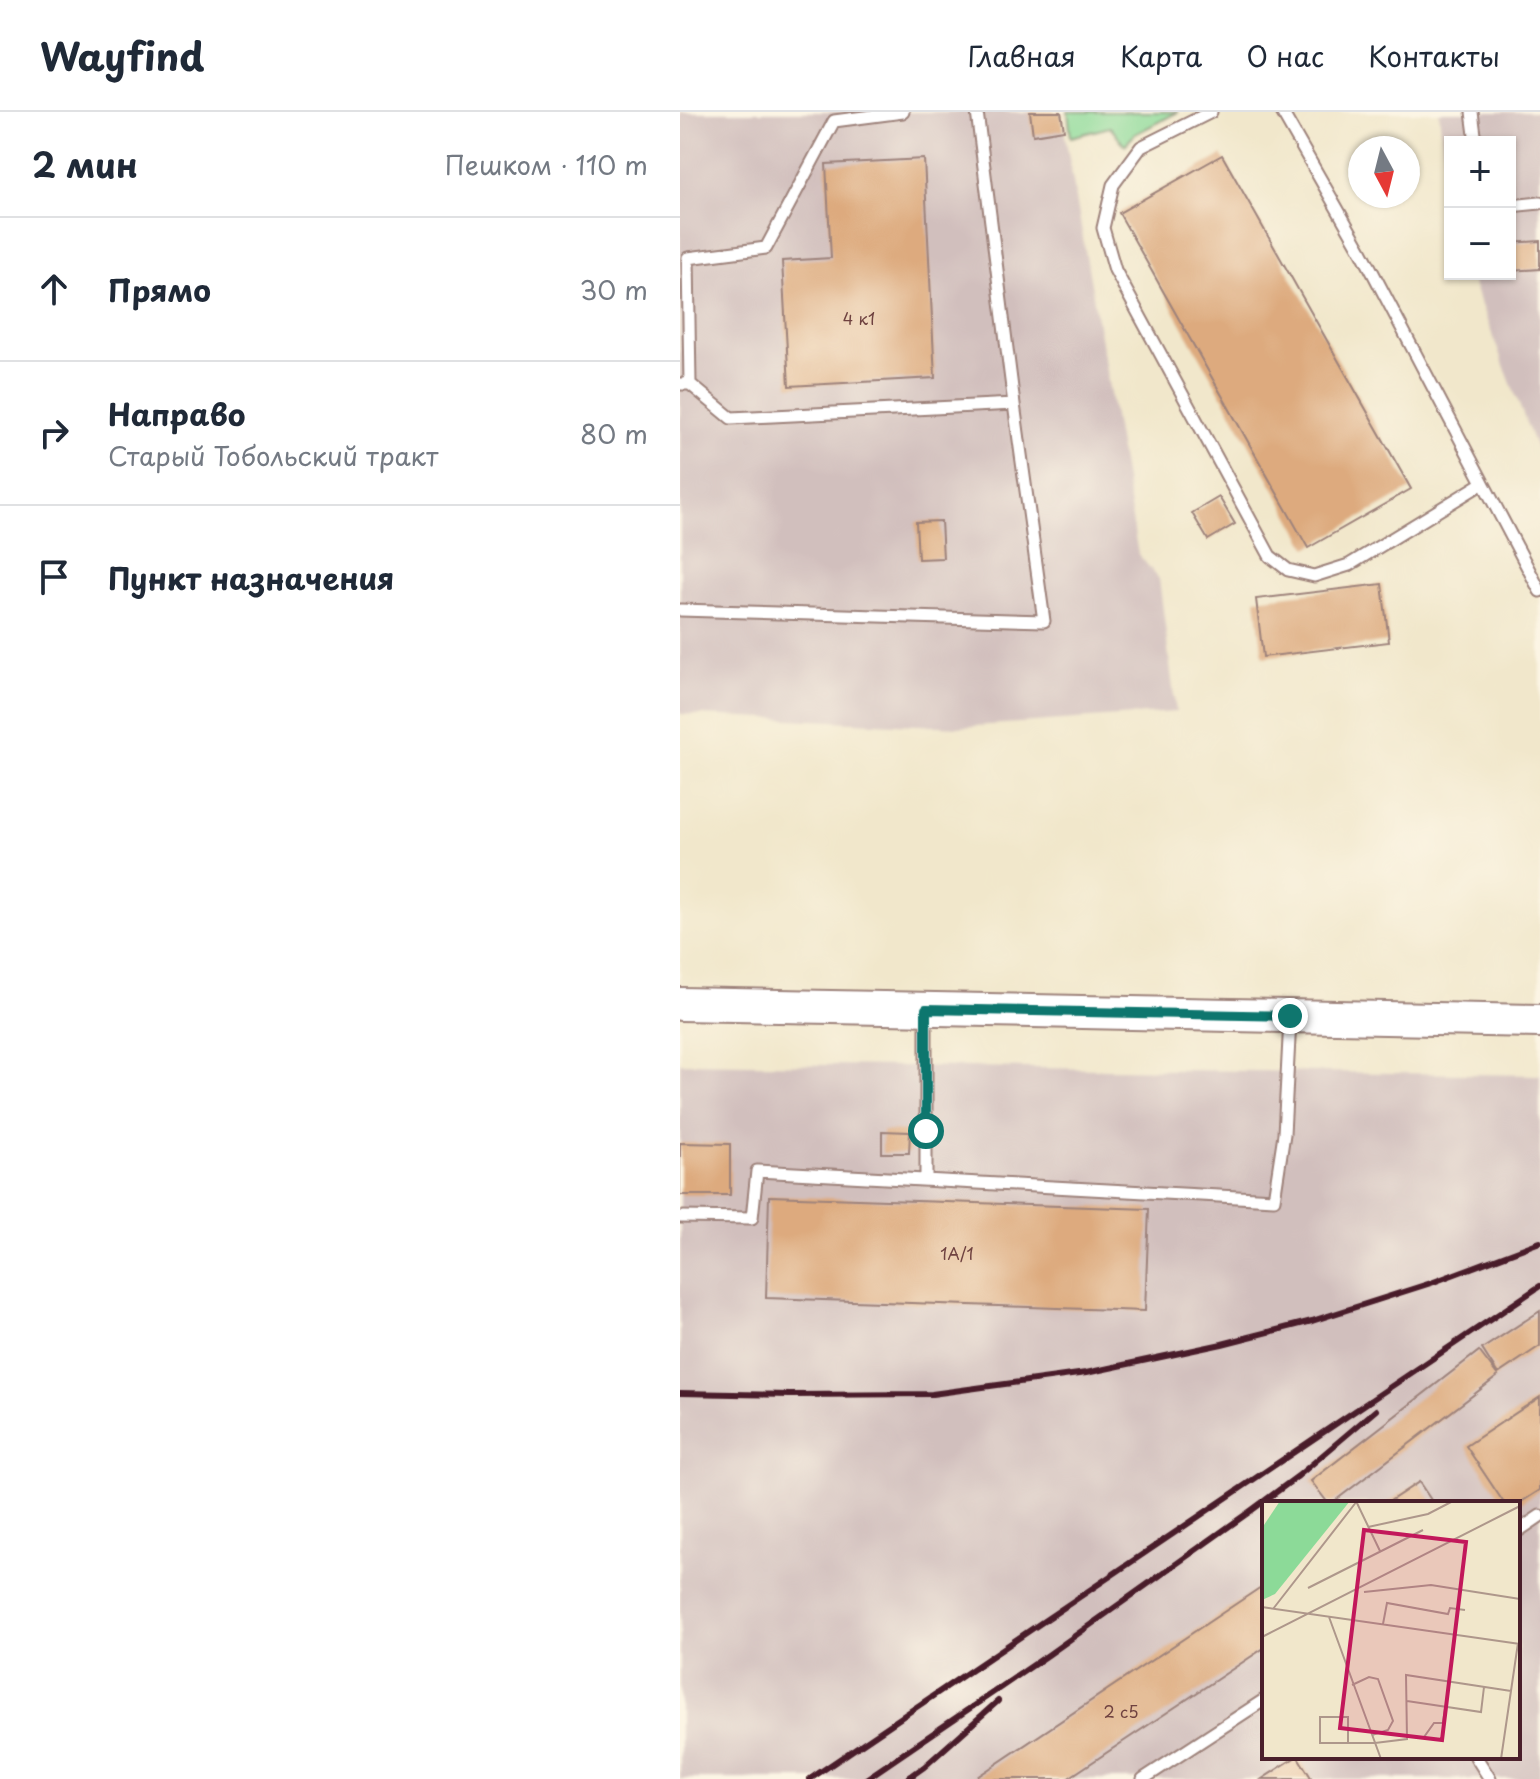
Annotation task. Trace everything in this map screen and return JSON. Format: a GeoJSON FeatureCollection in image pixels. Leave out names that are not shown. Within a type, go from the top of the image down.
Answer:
{"type":"FeatureCollection","features":[{"type":"Feature","properties":{"kind":"street"},"geometry":{"type":"LineString","coordinates":[[680,1004],[1540,1021]]}},
{"type":"Feature","properties":{"kind":"lane"},"geometry":{"type":"LineString","coordinates":[[903,112],[834,121],[766,248],[688,258],[685,384],[731,418],[1014,404]]}},
{"type":"Feature","properties":{"kind":"lane"},"geometry":{"type":"LineString","coordinates":[[680,610],[1044,621],[977,112]]}},
{"type":"Feature","properties":{"kind":"lane"},"geometry":{"type":"LineString","coordinates":[[1211,112],[1141,147],[1113,185],[1103,228],[1115,270],[1270,556],[1288,570],[1314,576],[1349,565],[1483,483]]}},
{"type":"Feature","properties":{"kind":"lane"},"geometry":{"type":"LineString","coordinates":[[1282,112],[1362,252],[1540,591]]}},
{"type":"Feature","properties":{"kind":"lane"},"geometry":{"type":"LineString","coordinates":[[1472,112],[1475,136]]}},
{"type":"Feature","properties":{"kind":"lane"},"geometry":{"type":"LineString","coordinates":[[1516,205],[1540,203]]}},
{"type":"Feature","properties":{"kind":"lane"},"geometry":{"type":"LineString","coordinates":[[926,1009],[926,1180]]}},
{"type":"Feature","properties":{"kind":"lane"},"geometry":{"type":"LineString","coordinates":[[680,1217],[752,1218],[757,1171],[1274,1199],[1284,1134],[1290,1016]]}},
{"type":"Feature","properties":{"kind":"lane"},"geometry":{"type":"LineString","coordinates":[[1520,1530],[1540,1516]]}},
{"type":"Feature","properties":{"kind":"lane"},"geometry":{"type":"LineString","coordinates":[[1143,1779],[1262,1701]]}},
{"type":"Feature","properties":{"kind":"lane"},"geometry":{"type":"LineString","coordinates":[[1477,1759],[1490,1779]]}},
{"type":"Feature","properties":{"kind":"shaded area"},"geometry":{"type":"Polygon","coordinates":[[[680,112],[1061,112],[1138,554],[1159,579],[1176,712],[961,727],[680,714],[680,112]]]}},
{"type":"Feature","properties":{"kind":"shaded area"},"geometry":{"type":"Polygon","coordinates":[[[1439,112],[1540,112],[1540,459],[1471,280],[1516,280],[1516,136],[1444,136],[1444,162],[1439,112]]]}},
{"type":"Feature","properties":{"kind":"shaded area"},"geometry":{"type":"Polygon","coordinates":[[[680,1063],[1540,1075],[1540,1779],[680,1779],[680,1063]]]}},
{"type":"Feature","properties":{"kind":"green space"},"geometry":{"type":"Polygon","coordinates":[[[1068,112],[1178,112],[1135,134],[1125,145],[1110,127],[1071,137],[1068,112]]]}},
{"type":"Feature","properties":{"kind":"building"},"geometry":{"type":"Polygon","coordinates":[[[1030,112],[1061,112],[1064,130],[1033,135],[1030,112]]]}},
{"type":"Feature","properties":{"kind":"building"},"geometry":{"type":"Polygon","coordinates":[[[1222,155],[1411,489],[1308,548],[1119,213],[1222,155]]]}},
{"type":"Feature","properties":{"kind":"building"},"geometry":{"type":"Polygon","coordinates":[[[924,159],[935,378],[789,386],[782,261],[831,258],[826,164],[924,159]]]}},
{"type":"Feature","properties":{"kind":"building"},"geometry":{"type":"Polygon","coordinates":[[[1540,241],[1540,269],[1516,271],[1516,243],[1540,241]]]}},
{"type":"Feature","properties":{"kind":"building"},"geometry":{"type":"Polygon","coordinates":[[[1219,497],[1235,524],[1208,540],[1192,513],[1219,497]]]}},
{"type":"Feature","properties":{"kind":"building"},"geometry":{"type":"Polygon","coordinates":[[[941,521],[943,558],[918,559],[916,522],[941,521]]]}},
{"type":"Feature","properties":{"kind":"building"},"geometry":{"type":"Polygon","coordinates":[[[1382,584],[1389,642],[1263,657],[1256,599],[1382,584]]]}},
{"type":"Feature","properties":{"kind":"building"},"geometry":{"type":"Polygon","coordinates":[[[882,1131],[910,1132],[909,1153],[882,1153],[882,1131]]]}},
{"type":"Feature","properties":{"kind":"building"},"geometry":{"type":"Polygon","coordinates":[[[680,1143],[730,1144],[730,1195],[680,1195],[680,1143]]]}},
{"type":"Feature","properties":{"kind":"building"},"geometry":{"type":"Polygon","coordinates":[[[769,1196],[1149,1209],[1145,1311],[766,1298],[769,1196]]]}},
{"type":"Feature","properties":{"kind":"building"},"geometry":{"type":"Polygon","coordinates":[[[1540,1311],[1540,1346],[1498,1374],[1482,1349],[1540,1311]]]}},
{"type":"Feature","properties":{"kind":"building"},"geometry":{"type":"Polygon","coordinates":[[[1479,1351],[1498,1376],[1335,1501],[1326,1501],[1311,1481],[1479,1351]]]}},
{"type":"Feature","properties":{"kind":"building"},"geometry":{"type":"Polygon","coordinates":[[[1540,1397],[1540,1490],[1520,1503],[1503,1501],[1466,1446],[1540,1397]]]}},
{"type":"Feature","properties":{"kind":"building"},"geometry":{"type":"Polygon","coordinates":[[[1419,1482],[1432,1501],[1390,1501],[1419,1482]]]}},
{"type":"Feature","properties":{"kind":"building"},"geometry":{"type":"Polygon","coordinates":[[[1262,1586],[1262,1649],[1067,1779],[974,1779],[1262,1586]]]}},
{"type":"Feature","properties":{"kind":"building"},"geometry":{"type":"Polygon","coordinates":[[[1293,1759],[1299,1759],[1312,1779],[1262,1779],[1293,1759]]]}},
{"type":"Feature","properties":{"kind":"railway"},"geometry":{"type":"LineString","coordinates":[[680,1393],[932,1394],[1086,1373],[1312,1321],[1431,1283],[1540,1242]]}},
{"type":"Feature","properties":{"kind":"railway"},"geometry":{"type":"LineString","coordinates":[[810,1779],[1540,1286]]}},
{"type":"Feature","properties":{"kind":"railway"},"geometry":{"type":"LineString","coordinates":[[1264,1501],[1376,1410]]}},
{"type":"Feature","properties":{"kind":"railway"},"geometry":{"type":"LineString","coordinates":[[866,1779],[1048,1655],[1262,1503]]}},
{"type":"Feature","properties":{"kind":"railway"},"geometry":{"type":"LineString","coordinates":[[907,1779],[998,1701]]}},
{"type":"Feature","properties":{"kind":"route"},"geometry":{"type":"LineString","coordinates":[[926,1131],[926,1009],[1290,1016]]}}]}
